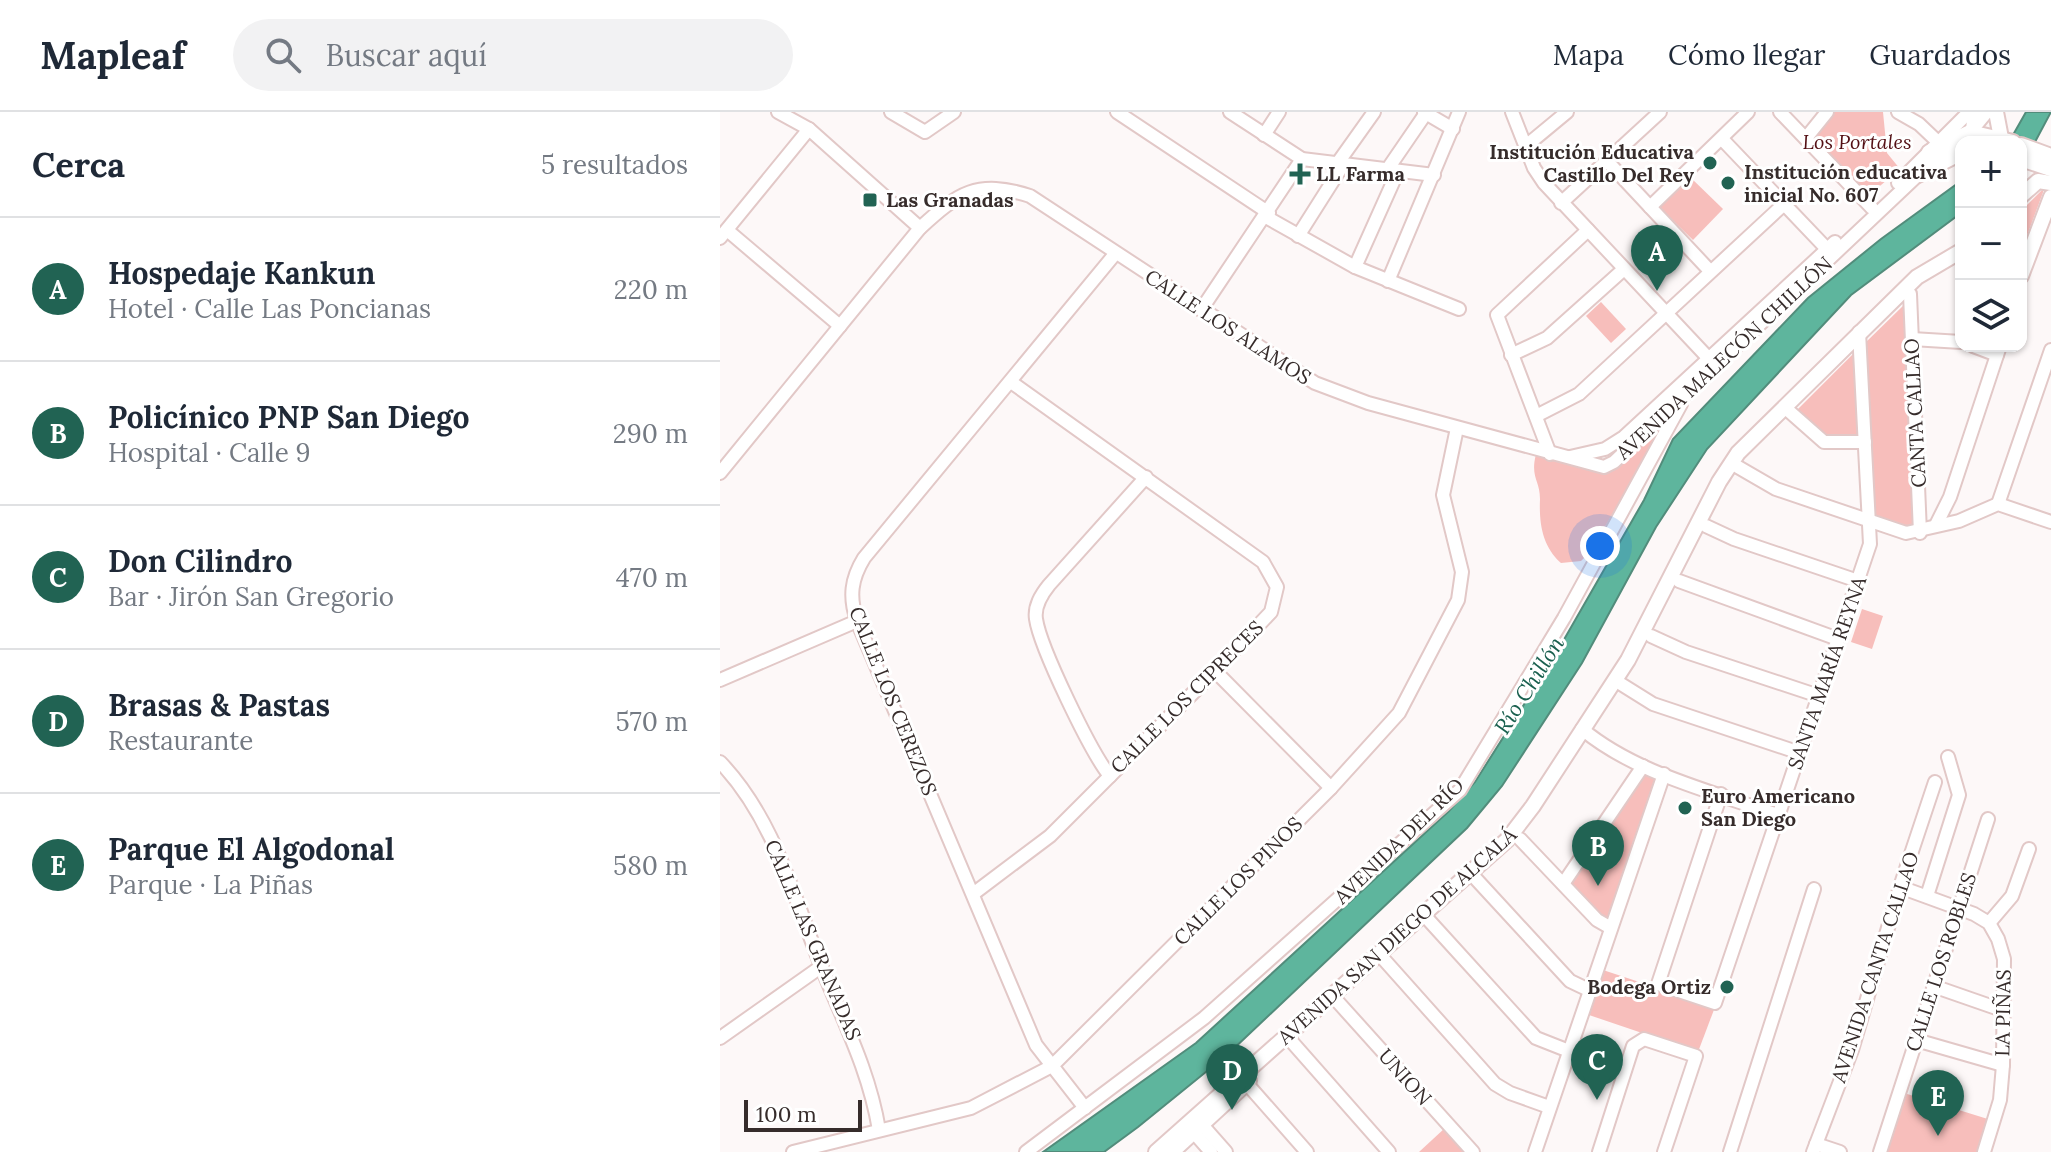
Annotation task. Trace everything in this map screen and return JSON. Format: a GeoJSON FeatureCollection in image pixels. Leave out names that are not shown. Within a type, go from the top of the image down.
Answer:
{"type":"FeatureCollection","features":[{"type":"Feature","properties":{"kind":"main road"},"geometry":{"type":"LineString","coordinates":[[1972,112],[1972,136]]}},
{"type":"Feature","properties":{"kind":"main road"},"geometry":{"type":"LineString","coordinates":[[1996,112],[2005,136]]}},
{"type":"Feature","properties":{"kind":"main road"},"geometry":{"type":"LineString","coordinates":[[1934,148],[1955,142]]}},
{"type":"Feature","properties":{"kind":"main road"},"geometry":{"type":"LineString","coordinates":[[2027,149],[2046,161]]}},
{"type":"Feature","properties":{"kind":"main road"},"geometry":{"type":"LineString","coordinates":[[1918,175],[1955,156]]}},
{"type":"Feature","properties":{"kind":"main road"},"geometry":{"type":"LineString","coordinates":[[2027,191],[2038,181],[2051,183]]}},
{"type":"Feature","properties":{"kind":"main road"},"geometry":{"type":"LineString","coordinates":[[2027,263],[2051,197]]}},
{"type":"Feature","properties":{"kind":"main road","name":"AVENIDA SAN DIEGO DE ALCALÁ"},"geometry":{"type":"LineString","coordinates":[[1427,918],[1518,827],[1621,684],[1651,636],[1738,467],[1758,442],[1917,277],[1955,255]]}},
{"type":"Feature","properties":{"kind":"main road","name":"AVENIDA SAN DIEGO DE ALCALÁ"},"geometry":{"type":"LineString","coordinates":[[1156,1152],[1194,1124],[1520,839],[1628,660],[1726,470],[1750,440],[1860,338],[1932,274],[1955,266]]}},
{"type":"Feature","properties":{"kind":"main road","name":"AVENIDA SAN DIEGO DE ALCALÁ"},"geometry":{"type":"LineString","coordinates":[[1244,1080],[1338,1002],[1382,957]]}},
{"type":"Feature","properties":{"kind":"main road","name":"AVENIDA SAN DIEGO DE ALCALÁ"},"geometry":{"type":"LineString","coordinates":[[1172,1152],[1194,1124]]}},
{"type":"Feature","properties":{"kind":"street"},"geometry":{"type":"LineString","coordinates":[[720,473],[920,228],[809,129],[778,112]]}},
{"type":"Feature","properties":{"kind":"street"},"geometry":{"type":"LineString","coordinates":[[891,112],[925,132],[954,112]]}},
{"type":"Feature","properties":{"kind":"street"},"geometry":{"type":"LineString","coordinates":[[1117,112],[1298,236],[1355,267],[1459,309]]}},
{"type":"Feature","properties":{"kind":"street"},"geometry":{"type":"LineString","coordinates":[[1230,112],[1302,159],[1434,175]]}},
{"type":"Feature","properties":{"kind":"street"},"geometry":{"type":"LineString","coordinates":[[1264,135],[1279,112]]}},
{"type":"Feature","properties":{"kind":"street"},"geometry":{"type":"LineString","coordinates":[[1298,236],[1374,112]]}},
{"type":"Feature","properties":{"kind":"street"},"geometry":{"type":"LineString","coordinates":[[1512,112],[1534,168],[1561,203],[1712,363]]}},
{"type":"Feature","properties":{"kind":"street"},"geometry":{"type":"LineString","coordinates":[[1526,146],[1567,112]]}},
{"type":"Feature","properties":{"kind":"street"},"geometry":{"type":"LineString","coordinates":[[1561,203],[1660,112]]}},
{"type":"Feature","properties":{"kind":"street"},"geometry":{"type":"LineString","coordinates":[[1650,207],[1748,112]]}},
{"type":"Feature","properties":{"kind":"street"},"geometry":{"type":"LineString","coordinates":[[1780,112],[1872,208]]}},
{"type":"Feature","properties":{"kind":"street"},"geometry":{"type":"LineString","coordinates":[[1806,138],[1827,112]]}},
{"type":"Feature","properties":{"kind":"street"},"geometry":{"type":"LineString","coordinates":[[1898,112],[1919,124],[1934,148]]}},
{"type":"Feature","properties":{"kind":"street","name":"AVENIDA MALECÓN CHILLÓN"},"geometry":{"type":"LineString","coordinates":[[1563,458],[1604,467],[1614,462],[1686,395],[1712,363],[1827,249],[1972,112]]}},
{"type":"Feature","properties":{"kind":"street","name":"AVENIDA MALECÓN CHILLÓN"},"geometry":{"type":"LineString","coordinates":[[1973,136],[1987,112]]}},
{"type":"Feature","properties":{"kind":"street"},"geometry":{"type":"LineString","coordinates":[[1355,267],[1392,170],[1425,113],[1461,116],[1388,281]]}},
{"type":"Feature","properties":{"kind":"street"},"geometry":{"type":"LineString","coordinates":[[809,129],[723,234],[840,326]]}},
{"type":"Feature","properties":{"kind":"street"},"geometry":{"type":"LineString","coordinates":[[1722,139],[1827,249]]}},
{"type":"Feature","properties":{"kind":"street","name":"AVENIDA MALECÓN CHILLÓN"},"geometry":{"type":"LineString","coordinates":[[1563,458],[1604,450],[1624,437],[1712,363],[1918,175],[1955,149]]}},
{"type":"Feature","properties":{"kind":"street"},"geometry":{"type":"LineString","coordinates":[[1201,310],[1302,159]]}},
{"type":"Feature","properties":{"kind":"street"},"geometry":{"type":"LineString","coordinates":[[1607,161],[1710,271]]}},
{"type":"Feature","properties":{"kind":"street","name":"CALLE LOS ALAMOS"},"geometry":{"type":"LineString","coordinates":[[920,228],[954,198],[971,190],[1011,190],[1030,196],[1315,383],[1368,403],[1563,458]]}},
{"type":"Feature","properties":{"kind":"street"},"geometry":{"type":"LineString","coordinates":[[1536,416],[1579,394],[1783,205]]}},
{"type":"Feature","properties":{"kind":"street"},"geometry":{"type":"LineString","coordinates":[[1550,454],[1497,315],[1588,230]]}},
{"type":"Feature","properties":{"kind":"street","name":"CALLE LOS CEREZOS"},"geometry":{"type":"LineString","coordinates":[[1085,1108],[1036,1045],[857,621],[851,591],[855,573],[864,558],[1115,254]]}},
{"type":"Feature","properties":{"kind":"street"},"geometry":{"type":"LineString","coordinates":[[1511,355],[1547,338],[1624,269]]}},
{"type":"Feature","properties":{"kind":"street","name":"CANTA CALLAO"},"geometry":{"type":"LineString","coordinates":[[1910,294],[1920,533]]}},
{"type":"Feature","properties":{"kind":"street","name":"SANTA MARÍA REYNA"},"geometry":{"type":"LineString","coordinates":[[1721,794],[1658,984],[1715,1003],[1870,544],[1860,338]]}},
{"type":"Feature","properties":{"kind":"street"},"geometry":{"type":"LineString","coordinates":[[1912,339],[1955,342]]}},
{"type":"Feature","properties":{"kind":"street"},"geometry":{"type":"LineString","coordinates":[[1998,504],[2051,350]]}},
{"type":"Feature","properties":{"kind":"street"},"geometry":{"type":"LineString","coordinates":[[1936,525],[1950,497],[1997,352]]}},
{"type":"Feature","properties":{"kind":"street","name":"CALLE LOS CIPRECES"},"geometry":{"type":"LineString","coordinates":[[973,894],[1042,843],[1215,671],[1271,612],[1277,587],[1263,562],[1011,382]]}},
{"type":"Feature","properties":{"kind":"street","name":"AVENIDA DEL RÍO"},"geometry":{"type":"LineString","coordinates":[[1026,1152],[1204,1018],[1460,790],[1564,618],[1686,395]]}},
{"type":"Feature","properties":{"kind":"street"},"geometry":{"type":"LineString","coordinates":[[1790,412],[1824,442],[1865,442]]}},
{"type":"Feature","properties":{"kind":"street","name":"CALLE LOS PINOS"},"geometry":{"type":"LineString","coordinates":[[793,1152],[971,1108],[1052,1066],[1331,788],[1399,713],[1458,600],[1462,572],[1443,495],[1457,428]]}},
{"type":"Feature","properties":{"kind":"street"},"geometry":{"type":"LineString","coordinates":[[1738,467],[1776,489],[1906,533],[1920,533],[1936,525],[1959,521],[1998,504],[2051,522]]}},
{"type":"Feature","properties":{"kind":"street"},"geometry":{"type":"LineString","coordinates":[[1110,776],[1090,746],[1044,642],[1035,617],[1036,606],[1049,585],[1146,477]]}},
{"type":"Feature","properties":{"kind":"street"},"geometry":{"type":"LineString","coordinates":[[1706,526],[1734,539],[1858,581]]}},
{"type":"Feature","properties":{"kind":"street"},"geometry":{"type":"LineString","coordinates":[[1679,581],[1838,639]]}},
{"type":"Feature","properties":{"kind":"street"},"geometry":{"type":"LineString","coordinates":[[720,680],[857,621]]}},
{"type":"Feature","properties":{"kind":"street"},"geometry":{"type":"LineString","coordinates":[[1651,636],[1686,652],[1819,696]]}},
{"type":"Feature","properties":{"kind":"street"},"geometry":{"type":"LineString","coordinates":[[1215,671],[1331,788]]}},
{"type":"Feature","properties":{"kind":"street"},"geometry":{"type":"LineString","coordinates":[[1621,684],[1653,704],[1800,753]]}},
{"type":"Feature","properties":{"kind":"street"},"geometry":{"type":"LineString","coordinates":[[1585,732],[1611,752],[1643,766],[1777,815]]}},
{"type":"Feature","properties":{"kind":"street"},"geometry":{"type":"LineString","coordinates":[[1927,896],[1959,795],[1948,757]]}},
{"type":"Feature","properties":{"kind":"street","name":"CALLE LAS GRANADAS"},"geometry":{"type":"LineString","coordinates":[[720,762],[762,818],[859,1051],[879,1130]]}},
{"type":"Feature","properties":{"kind":"street"},"geometry":{"type":"LineString","coordinates":[[1563,884],[1643,766]]}},
{"type":"Feature","properties":{"kind":"street"},"geometry":{"type":"LineString","coordinates":[[1535,1152],[1664,774]]}},
{"type":"Feature","properties":{"kind":"street","name":"AVENIDA CANTA CALLAO"},"geometry":{"type":"LineString","coordinates":[[1815,1148],[1852,1050],[1935,782]]}},
{"type":"Feature","properties":{"kind":"street","name":"CALLE LOS ROBLES"},"geometry":{"type":"LineString","coordinates":[[1880,1152],[1988,819]]}},
{"type":"Feature","properties":{"kind":"street"},"geometry":{"type":"LineString","coordinates":[[1520,839],[1597,920],[1611,928]]}},
{"type":"Feature","properties":{"kind":"street"},"geometry":{"type":"LineString","coordinates":[[1900,887],[1989,923],[2012,896],[2029,849]]}},
{"type":"Feature","properties":{"kind":"street"},"geometry":{"type":"LineString","coordinates":[[1476,879],[1570,981],[1591,991]]}},
{"type":"Feature","properties":{"kind":"street"},"geometry":{"type":"LineString","coordinates":[[1730,1152],[1814,889]]}},
{"type":"Feature","properties":{"kind":"street"},"geometry":{"type":"LineString","coordinates":[[1427,918],[1536,1038],[1569,1051]]}},
{"type":"Feature","properties":{"kind":"street","name":"LA PIÑAS"},"geometry":{"type":"LineString","coordinates":[[1984,1152],[2000,1100],[2003,1065],[2004,959],[1989,923]]}},
{"type":"Feature","properties":{"kind":"street"},"geometry":{"type":"LineString","coordinates":[[1382,957],[1495,1084],[1510,1093],[1549,1107]]}},
{"type":"Feature","properties":{"kind":"street"},"geometry":{"type":"LineString","coordinates":[[720,1038],[822,966]]}},
{"type":"Feature","properties":{"kind":"street"},"geometry":{"type":"LineString","coordinates":[[1933,986],[2002,1010]]}},
{"type":"Feature","properties":{"kind":"street","name":"UNION"},"geometry":{"type":"LineString","coordinates":[[1338,1002],[1473,1152]]}},
{"type":"Feature","properties":{"kind":"street"},"geometry":{"type":"LineString","coordinates":[[1599,1152],[1633,1046],[1641,1039],[1696,1056],[1664,1152]]}},
{"type":"Feature","properties":{"kind":"street"},"geometry":{"type":"LineString","coordinates":[[1916,1040],[2003,1065]]}},
{"type":"Feature","properties":{"kind":"street"},"geometry":{"type":"LineString","coordinates":[[1292,1042],[1389,1152]]}},
{"type":"Feature","properties":{"kind":"street"},"geometry":{"type":"LineString","coordinates":[[1244,1080],[1307,1152]]}},
{"type":"Feature","properties":{"kind":"street"},"geometry":{"type":"LineString","coordinates":[[1194,1124],[1211,1152]]}},
{"type":"Feature","properties":{"kind":"street"},"geometry":{"type":"LineString","coordinates":[[1194,1124],[1226,1152]]}},
{"type":"Feature","properties":{"kind":"street"},"geometry":{"type":"LineString","coordinates":[[1815,1148],[1840,1152]]}},
{"type":"Feature","properties":{"kind":"green space","name":"Los Portales"},"geometry":{"type":"Polygon","coordinates":[[[1829,112],[1883,112],[1887,153],[1900,169],[1868,196],[1811,138],[1829,112]]]}},
{"type":"Feature","properties":{"kind":"green space"},"geometry":{"type":"Polygon","coordinates":[[[1689,176],[1723,209],[1693,240],[1658,206],[1689,176]]]}},
{"type":"Feature","properties":{"kind":"green space"},"geometry":{"type":"Polygon","coordinates":[[[2045,187],[2027,236],[2027,208],[2045,187]]]}},
{"type":"Feature","properties":{"kind":"green space"},"geometry":{"type":"Polygon","coordinates":[[[1601,302],[1626,329],[1611,343],[1586,316],[1601,302]]]}},
{"type":"Feature","properties":{"kind":"green space"},"geometry":{"type":"Polygon","coordinates":[[[1906,303],[1917,528],[1910,529],[1873,516],[1863,345],[1906,303]]]}},
{"type":"Feature","properties":{"kind":"green space"},"geometry":{"type":"Polygon","coordinates":[[[1857,350],[1862,439],[1826,440],[1794,413],[1857,350]]]}},
{"type":"Feature","properties":{"kind":"green space"},"geometry":{"type":"Polygon","coordinates":[[[1671,415],[1590,552],[1581,561],[1561,563],[1543,534],[1540,493],[1534,468],[1536,454],[1606,473],[1671,415]]]}},
{"type":"Feature","properties":{"kind":"green space"},"geometry":{"type":"Polygon","coordinates":[[[1862,609],[1883,616],[1872,649],[1851,642],[1862,609]]]}},
{"type":"Feature","properties":{"kind":"green space"},"geometry":{"type":"Polygon","coordinates":[[[1644,769],[1661,775],[1610,925],[1566,884],[1644,769]]]}},
{"type":"Feature","properties":{"kind":"green space"},"geometry":{"type":"Polygon","coordinates":[[[1603,970],[1715,1007],[1698,1052],[1589,1015],[1603,970]]]}},
{"type":"Feature","properties":{"kind":"green space"},"geometry":{"type":"Polygon","coordinates":[[[1904,1093],[1991,1120],[1981,1152],[1885,1152],[1904,1093]]]}},
{"type":"Feature","properties":{"kind":"green space"},"geometry":{"type":"Polygon","coordinates":[[[1445,1128],[1466,1152],[1419,1152],[1445,1128]]]}},
{"type":"Feature","properties":{"kind":"shaded area"},"geometry":{"type":"Polygon","coordinates":[[[2026,112],[2051,112],[2028,155],[2027,136],[2012,136],[2026,112]]]}},
{"type":"Feature","properties":{"kind":"shaded area"},"geometry":{"type":"Polygon","coordinates":[[[1955,185],[1955,217],[1851,295],[1707,449],[1656,527],[1582,663],[1502,786],[1467,828],[1228,1054],[1138,1127],[1104,1152],[1043,1152],[1196,1043],[1449,811],[1475,782],[1554,657],[1644,500],[1673,439],[1808,298],[1881,239],[1955,185]]]}},
{"type":"Feature","properties":{"kind":"place","name":"Institución Educativa Castillo Del Rey"},"geometry":{"type":"Point","coordinates":[1710,163]}},
{"type":"Feature","properties":{"kind":"place","name":"LL Farma"},"geometry":{"type":"Point","coordinates":[1300,174]}},
{"type":"Feature","properties":{"kind":"place","name":"Institución educativa inicial No. 607"},"geometry":{"type":"Point","coordinates":[1728,183]}},
{"type":"Feature","properties":{"kind":"place","name":"Las Granadas"},"geometry":{"type":"Point","coordinates":[870,200]}},
{"type":"Feature","properties":{"kind":"place","name":"Hospedaje Kankun"},"geometry":{"type":"Point","coordinates":[1657,291]}},
{"type":"Feature","properties":{"kind":"place","name":"Euro Americano San Diego"},"geometry":{"type":"Point","coordinates":[1685,808]}},
{"type":"Feature","properties":{"kind":"place","name":"Policínico PNP San Diego"},"geometry":{"type":"Point","coordinates":[1598,886]}},
{"type":"Feature","properties":{"kind":"place","name":"Bodega Ortiz"},"geometry":{"type":"Point","coordinates":[1727,987]}},
{"type":"Feature","properties":{"kind":"place","name":"Don Cilindro"},"geometry":{"type":"Point","coordinates":[1597,1100]}},
{"type":"Feature","properties":{"kind":"place","name":"Brasas & Pastas"},"geometry":{"type":"Point","coordinates":[1232,1110]}},
{"type":"Feature","properties":{"kind":"place","name":"Parque El Algodonal"},"geometry":{"type":"Point","coordinates":[1938,1136]}},
{"type":"Feature","properties":{"kind":"water label","name":"Río Chillón"},"geometry":{"type":"Point","coordinates":[1529,685]}}]}
